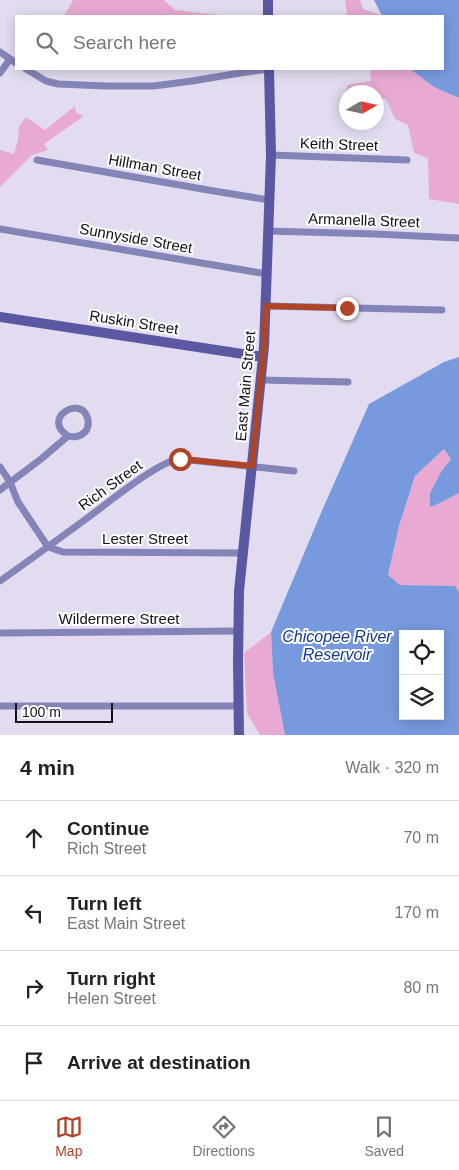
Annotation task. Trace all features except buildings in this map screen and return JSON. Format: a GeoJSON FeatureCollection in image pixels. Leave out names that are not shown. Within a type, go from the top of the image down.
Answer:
{"type":"FeatureCollection","features":[{"type":"Feature","properties":{"kind":"main road"},"geometry":{"type":"LineString","coordinates":[[268,0],[268,15]]}},
{"type":"Feature","properties":{"kind":"main road","name":"East Main Street"},"geometry":{"type":"LineString","coordinates":[[239,735],[239,591],[261,380],[266,306],[271,155],[269,70]]}},
{"type":"Feature","properties":{"kind":"main road","name":"Ruskin Street"},"geometry":{"type":"LineString","coordinates":[[0,317],[263,357]]}},
{"type":"Feature","properties":{"kind":"street"},"geometry":{"type":"LineString","coordinates":[[0,52],[13,61],[0,73]]}},
{"type":"Feature","properties":{"kind":"street"},"geometry":{"type":"LineString","coordinates":[[28,70],[46,81],[58,84],[105,86],[154,86],[262,70]]}},
{"type":"Feature","properties":{"kind":"street","name":"Keith Street"},"geometry":{"type":"LineString","coordinates":[[271,155],[407,160]]}},
{"type":"Feature","properties":{"kind":"street","name":"Hillman Street"},"geometry":{"type":"LineString","coordinates":[[37,160],[269,200]]}},
{"type":"Feature","properties":{"kind":"street","name":"Sunnyside Street"},"geometry":{"type":"LineString","coordinates":[[0,229],[267,274]]}},
{"type":"Feature","properties":{"kind":"street","name":"Armanella Street"},"geometry":{"type":"LineString","coordinates":[[268,231],[459,238]]}},
{"type":"Feature","properties":{"kind":"street"},"geometry":{"type":"LineString","coordinates":[[266,306],[442,310]]}},
{"type":"Feature","properties":{"kind":"street"},"geometry":{"type":"LineString","coordinates":[[261,380],[348,382]]}},
{"type":"Feature","properties":{"kind":"street"},"geometry":{"type":"LineString","coordinates":[[69,409],[81,410],[87,417],[87,429],[80,436],[74,438],[68,436],[60,428],[60,416],[69,409]]}},
{"type":"Feature","properties":{"kind":"street"},"geometry":{"type":"LineString","coordinates":[[0,490],[68,436]]}},
{"type":"Feature","properties":{"kind":"street","name":"Rich Street"},"geometry":{"type":"LineString","coordinates":[[0,581],[159,466],[170,461],[180,459],[294,471]]}},
{"type":"Feature","properties":{"kind":"street"},"geometry":{"type":"LineString","coordinates":[[0,467],[10,482],[18,502],[48,546]]}},
{"type":"Feature","properties":{"kind":"street","name":"Lester Street"},"geometry":{"type":"LineString","coordinates":[[48,546],[63,552],[243,553]]}},
{"type":"Feature","properties":{"kind":"street","name":"Wildermere Street"},"geometry":{"type":"LineString","coordinates":[[0,633],[239,631]]}},
{"type":"Feature","properties":{"kind":"street"},"geometry":{"type":"LineString","coordinates":[[0,706],[238,706]]}},
{"type":"Feature","properties":{"kind":"shaded area"},"geometry":{"type":"Polygon","coordinates":[[[73,0],[164,0],[175,10],[218,15],[65,15],[73,0]]]}},
{"type":"Feature","properties":{"kind":"shaded area"},"geometry":{"type":"Polygon","coordinates":[[[345,0],[360,0],[363,9],[381,15],[347,15],[345,0]]]}},
{"type":"Feature","properties":{"kind":"shaded area"},"geometry":{"type":"Polygon","coordinates":[[[370,70],[411,70],[434,87],[459,98],[459,204],[429,199],[428,158],[414,153],[408,125],[395,119],[386,99],[384,99],[384,85],[348,85],[371,81],[370,70]]]}},
{"type":"Feature","properties":{"kind":"shaded area"},"geometry":{"type":"Polygon","coordinates":[[[75,106],[76,113],[84,116],[44,144],[48,150],[32,155],[0,187],[0,150],[14,154],[19,127],[26,117],[45,130],[75,106]]]}},
{"type":"Feature","properties":{"kind":"shaded area"},"geometry":{"type":"Polygon","coordinates":[[[444,449],[451,459],[441,472],[430,493],[430,506],[459,493],[459,592],[455,586],[399,585],[388,576],[399,526],[415,476],[444,449]]]}},
{"type":"Feature","properties":{"kind":"shaded area"},"geometry":{"type":"Polygon","coordinates":[[[271,632],[273,673],[285,735],[260,735],[247,713],[244,653],[271,632]]]}},
{"type":"Feature","properties":{"kind":"water"},"geometry":{"type":"Polygon","coordinates":[[[374,0],[459,0],[459,98],[434,87],[411,70],[444,70],[444,15],[382,15],[374,0]]]}},
{"type":"Feature","properties":{"kind":"water","name":"Chicopee River Reservoir"},"geometry":{"type":"Polygon","coordinates":[[[459,357],[459,493],[430,507],[430,493],[441,472],[451,459],[444,449],[415,476],[399,526],[388,575],[400,585],[455,586],[459,592],[459,735],[285,735],[273,673],[271,632],[369,404],[444,362],[459,357]]]}},
{"type":"Feature","properties":{"kind":"route"},"geometry":{"type":"LineString","coordinates":[[180,459],[252,466],[264,347],[266,306],[347,308]]}}]}
